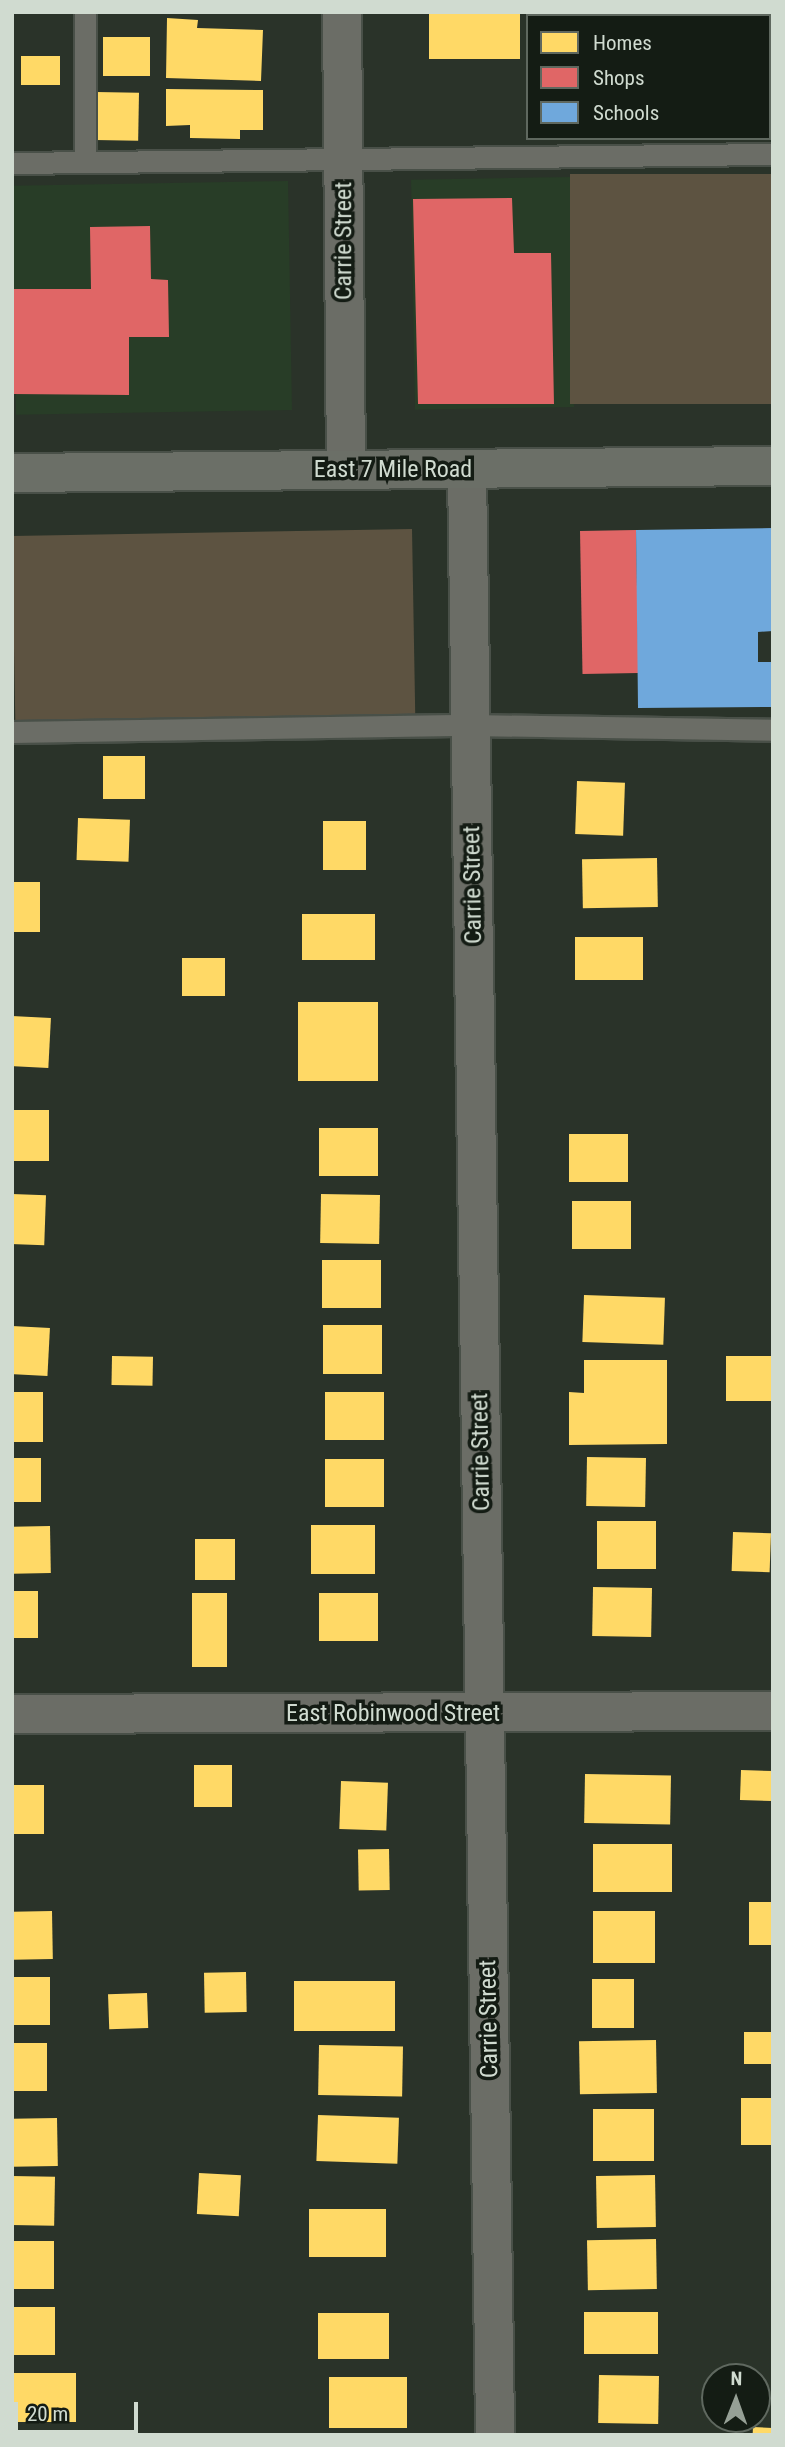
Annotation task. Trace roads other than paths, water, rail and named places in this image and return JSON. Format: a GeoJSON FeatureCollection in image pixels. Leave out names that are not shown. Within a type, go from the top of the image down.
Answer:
{"type":"FeatureCollection","features":[{"type":"Feature","properties":{"kind":"street","name":"Carrie Street"},"geometry":{"type":"LineString","coordinates":[[342,12],[346,470]]}},
{"type":"Feature","properties":{"kind":"street","name":"East 7 Mile Road"},"geometry":{"type":"LineString","coordinates":[[12,473],[773,466]]}},
{"type":"Feature","properties":{"kind":"street","name":"Carrie Street"},"geometry":{"type":"LineString","coordinates":[[467,470],[495,2435]]}},
{"type":"Feature","properties":{"kind":"street","name":"East Robinwood Street"},"geometry":{"type":"LineString","coordinates":[[12,1714],[484,1715],[773,1711]]}},
{"type":"Feature","properties":{"kind":"lane"},"geometry":{"type":"LineString","coordinates":[[85,12],[85,162]]}},
{"type":"Feature","properties":{"kind":"lane"},"geometry":{"type":"LineString","coordinates":[[12,163],[343,158],[614,147],[773,154]]}},
{"type":"Feature","properties":{"kind":"lane"},"geometry":{"type":"LineString","coordinates":[[12,732],[471,726],[773,730]]}}]}
